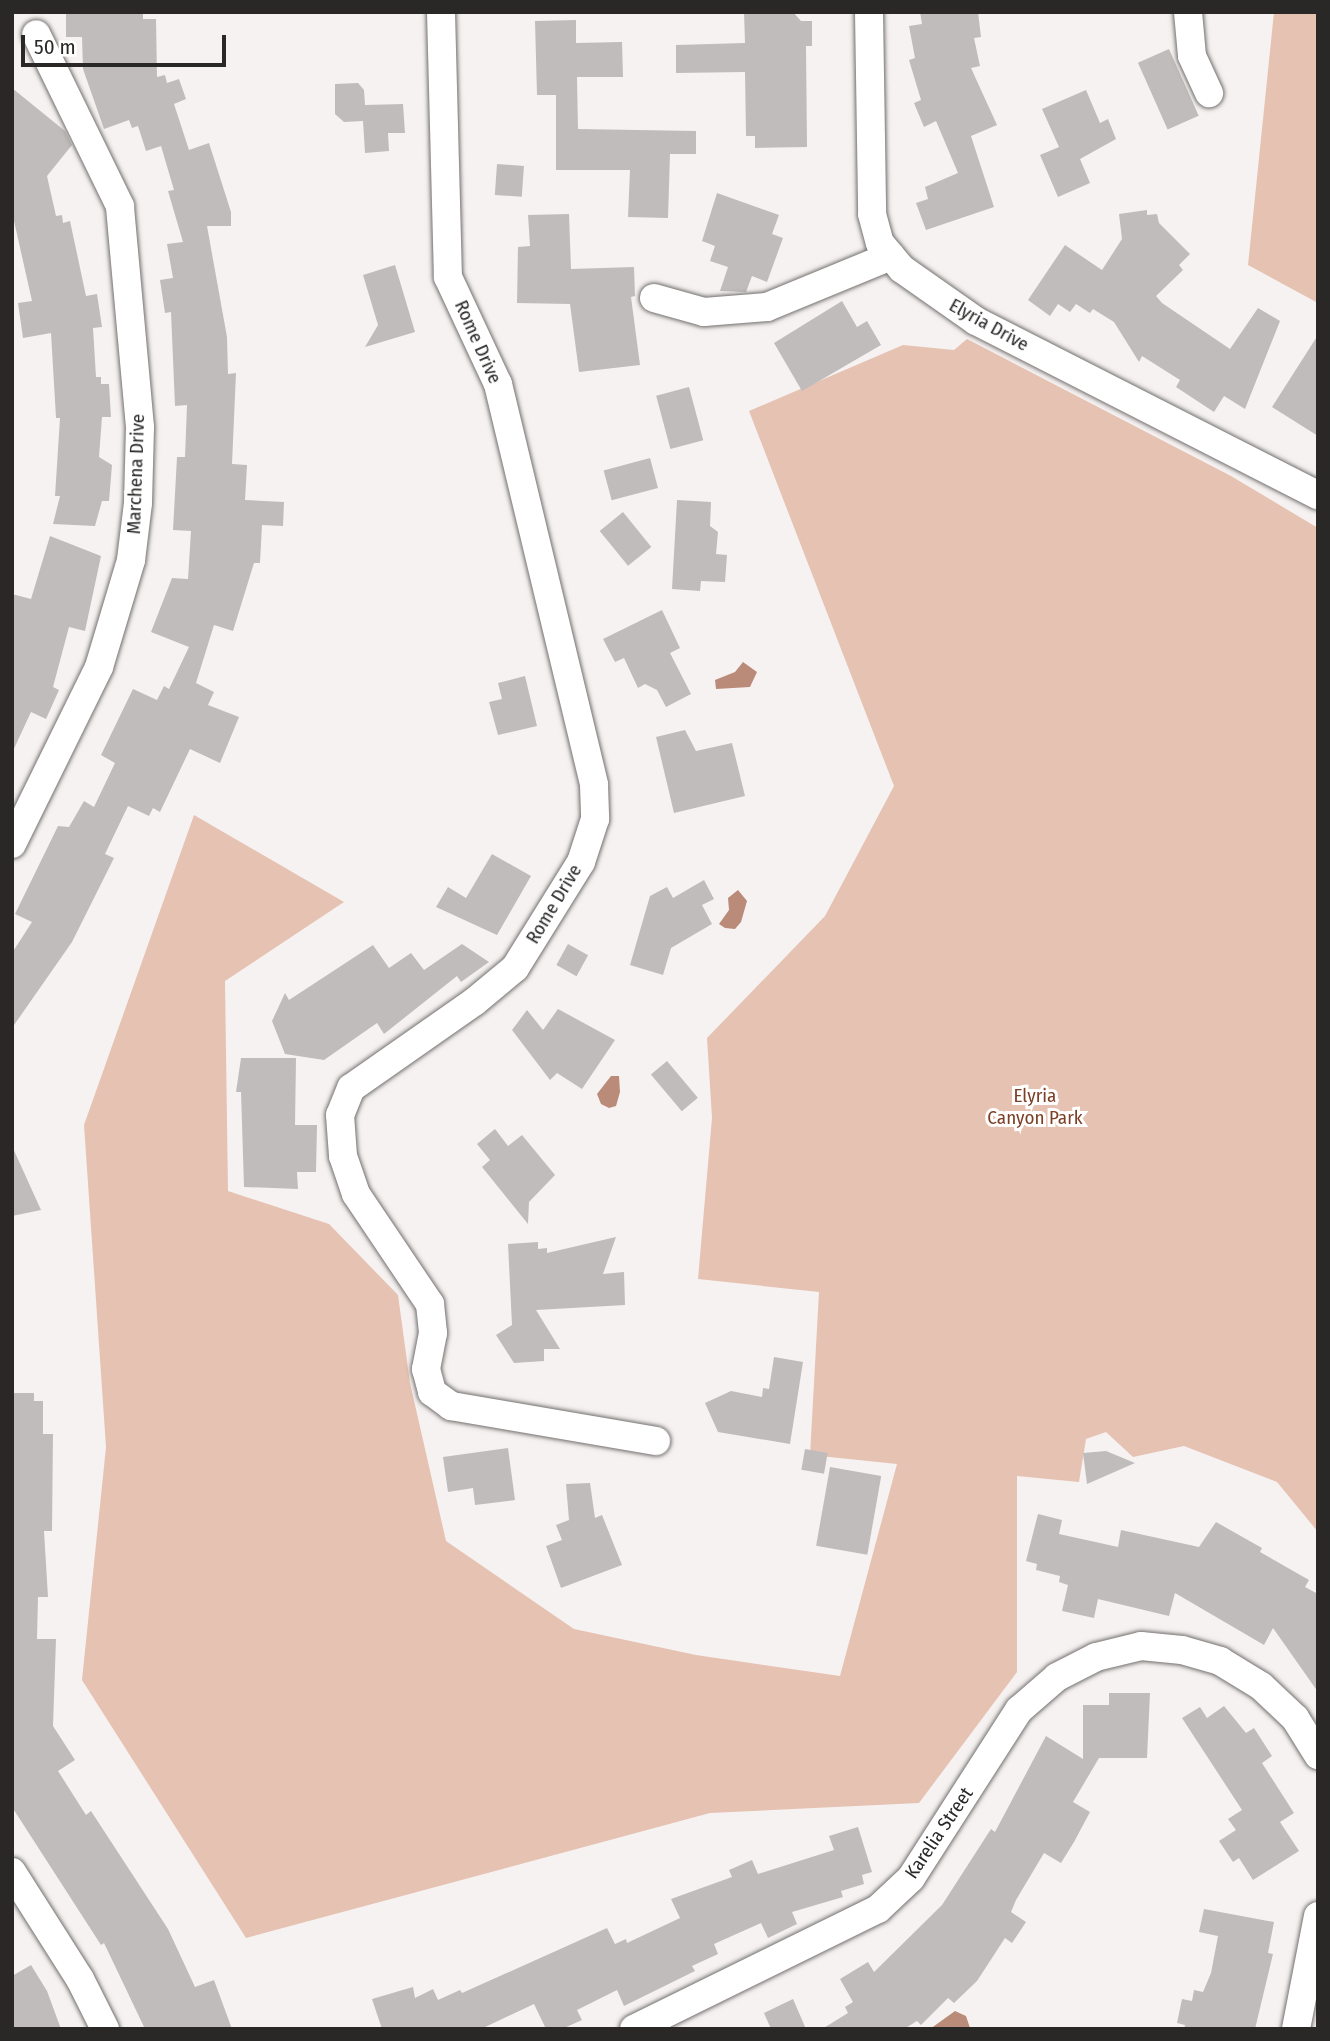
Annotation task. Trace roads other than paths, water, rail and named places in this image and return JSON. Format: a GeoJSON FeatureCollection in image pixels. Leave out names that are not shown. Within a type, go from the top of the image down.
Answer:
{"type":"FeatureCollection","features":[{"type":"Feature","properties":{"kind":"street","name":"Rome Drive"},"geometry":{"type":"LineString","coordinates":[[441,12],[448,277],[498,384],[594,785],[595,819],[581,862],[515,968],[474,1002],[351,1088],[340,1115],[343,1156],[356,1194],[430,1304],[433,1334],[426,1369],[432,1392],[451,1406],[656,1441]]}},
{"type":"Feature","properties":{"kind":"street","name":"Elyria Drive"},"geometry":{"type":"LineString","coordinates":[[869,12],[872,214],[880,243],[891,256],[933,294],[976,321],[1318,495]]}},
{"type":"Feature","properties":{"kind":"street"},"geometry":{"type":"LineString","coordinates":[[1188,12],[1192,56],[1209,93]]}},
{"type":"Feature","properties":{"kind":"street","name":"Marchena Drive"},"geometry":{"type":"LineString","coordinates":[[12,844],[99,667],[131,560],[138,503],[140,427],[120,206],[36,34]]}},
{"type":"Feature","properties":{"kind":"street"},"geometry":{"type":"LineString","coordinates":[[653,298],[704,312],[767,307],[891,256]]}},
{"type":"Feature","properties":{"kind":"street","name":"Karelia Street"},"geometry":{"type":"LineString","coordinates":[[634,2029],[878,1909],[911,1878],[1019,1710],[1057,1677],[1096,1657],[1140,1646],[1182,1650],[1220,1661],[1261,1686],[1295,1718],[1318,1755]]}},
{"type":"Feature","properties":{"kind":"street"},"geometry":{"type":"LineString","coordinates":[[12,1872],[80,1979],[105,2029]]}},
{"type":"Feature","properties":{"kind":"street"},"geometry":{"type":"LineString","coordinates":[[1296,2029],[1318,1916]]}},
{"type":"Feature","properties":{"kind":"park label","name":"Elyria Canyon Park"},"geometry":{"type":"Point","coordinates":[1035,1107]}}]}
